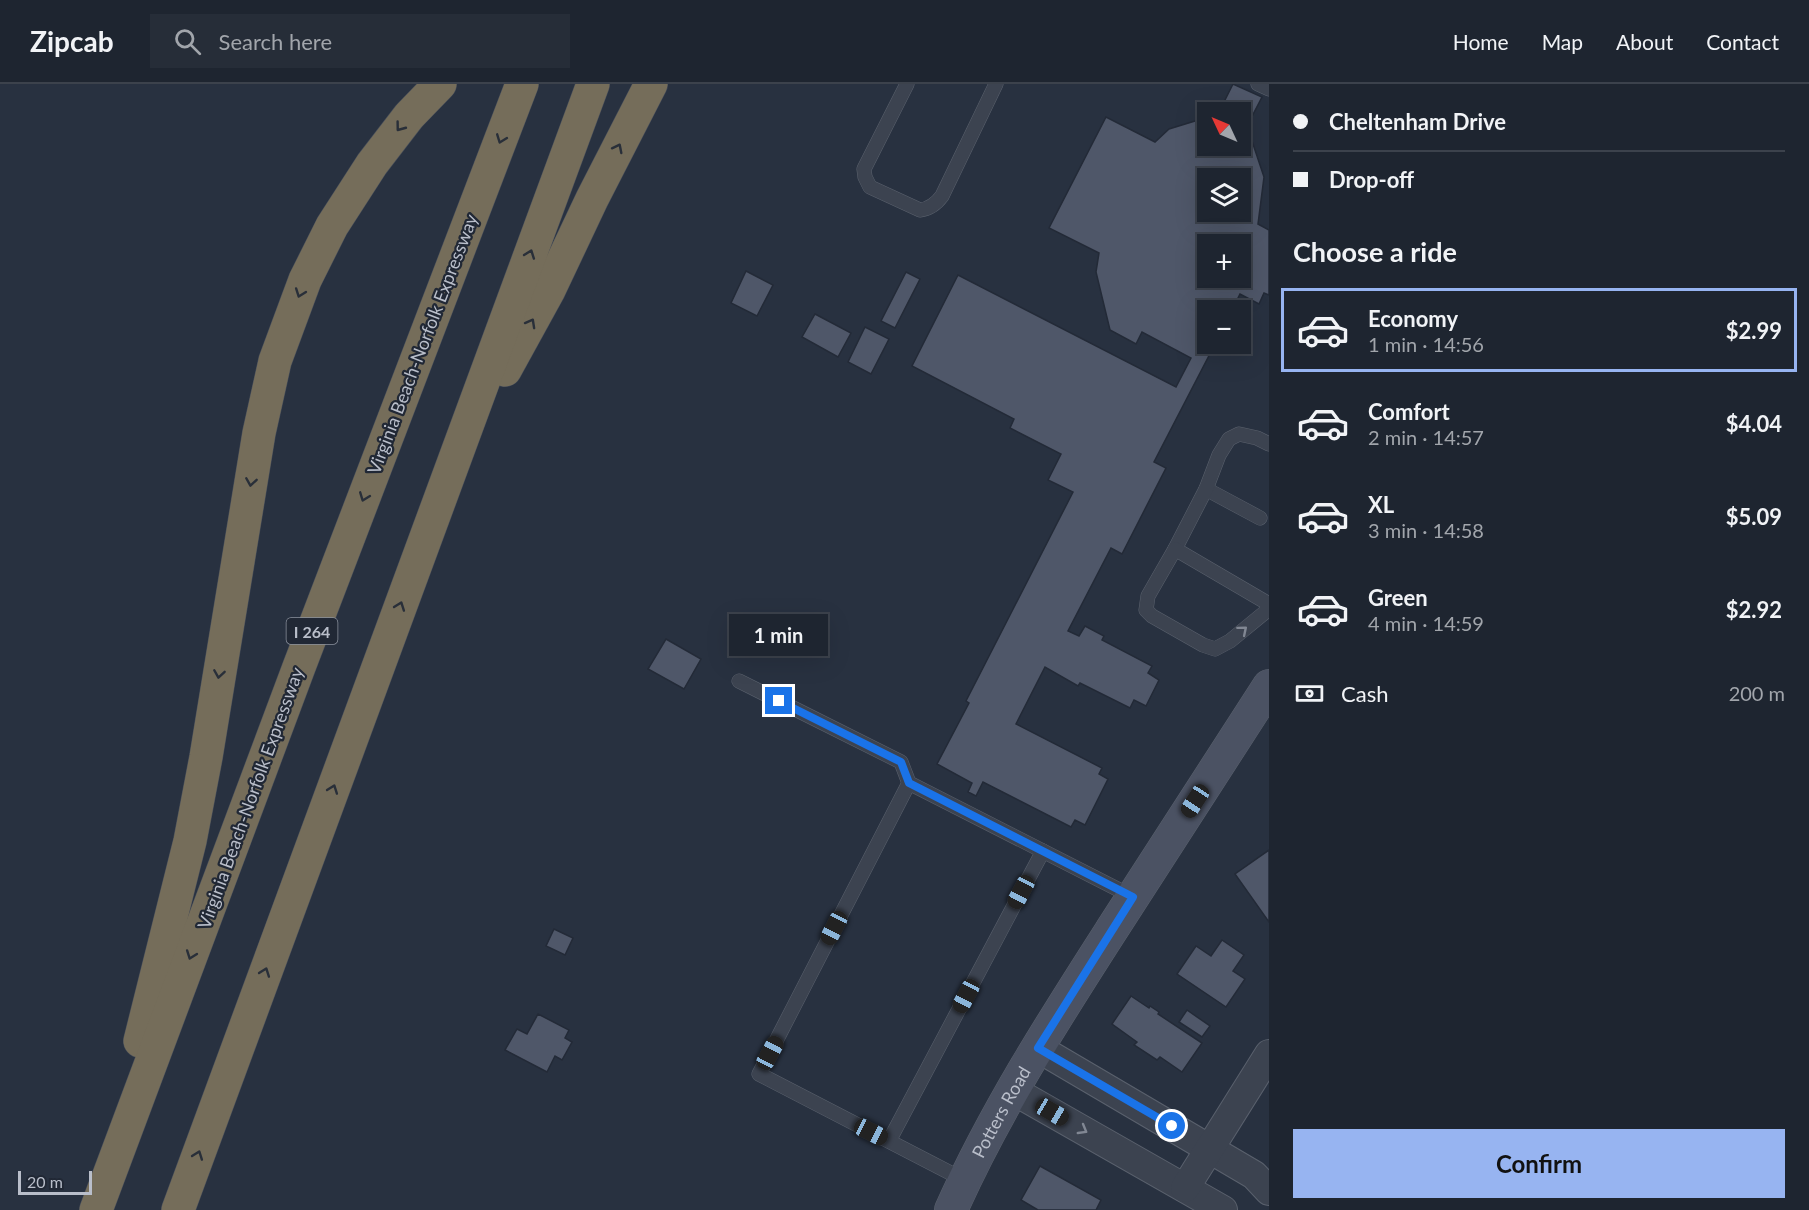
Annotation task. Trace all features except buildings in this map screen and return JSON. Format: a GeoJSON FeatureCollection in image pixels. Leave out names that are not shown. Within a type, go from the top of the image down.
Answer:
{"type":"FeatureCollection","features":[{"type":"Feature","properties":{"kind":"highway"},"geometry":{"type":"LineString","coordinates":[[102,1195],[190,841],[259,433],[275,361],[305,280],[332,226],[372,164],[409,116],[440,84]]}},
{"type":"Feature","properties":{"kind":"highway","name":"Virginia Beach-Norfolk Expressway"},"geometry":{"type":"LineString","coordinates":[[102,1195],[299,667],[522,84]]}},
{"type":"Feature","properties":{"kind":"highway"},"geometry":{"type":"LineString","coordinates":[[178,1210],[593,84]]}},
{"type":"Feature","properties":{"kind":"highway"},"geometry":{"type":"LineString","coordinates":[[452,466],[549,290],[592,199],[651,84]]}},
{"type":"Feature","properties":{"kind":"street","name":"Potters Road"},"geometry":{"type":"LineString","coordinates":[[951,1210],[964,1180],[1038,1048],[1269,686]]}},
{"type":"Feature","properties":{"kind":"street"},"geometry":{"type":"LineString","coordinates":[[1038,1048],[1254,1175],[1269,1191]]}},
{"type":"Feature","properties":{"kind":"street"},"geometry":{"type":"LineString","coordinates":[[1185,1188],[1269,1054]]}},
{"type":"Feature","properties":{"kind":"street"},"geometry":{"type":"LineString","coordinates":[[1014,1090],[1223,1210]]}},
{"type":"Feature","properties":{"kind":"lane"},"geometry":{"type":"LineString","coordinates":[[907,84],[864,170],[870,187],[920,210],[933,206],[942,196],[996,84]]}},
{"type":"Feature","properties":{"kind":"lane"},"geometry":{"type":"LineString","coordinates":[[1258,84],[1269,89]]}},
{"type":"Feature","properties":{"kind":"lane"},"geometry":{"type":"LineString","coordinates":[[1174,549],[1269,606],[1230,641],[1215,649],[1203,645],[1152,616],[1146,610],[1148,596],[1206,489],[1219,455],[1229,439],[1239,434],[1257,438],[1269,444]]}},
{"type":"Feature","properties":{"kind":"lane"},"geometry":{"type":"LineString","coordinates":[[1206,489],[1260,518]]}},
{"type":"Feature","properties":{"kind":"lane"},"geometry":{"type":"LineString","coordinates":[[739,681],[901,762],[909,783],[1133,897]]}},
{"type":"Feature","properties":{"kind":"lane"},"geometry":{"type":"LineString","coordinates":[[909,783],[759,1074],[964,1180]]}},
{"type":"Feature","properties":{"kind":"lane"},"geometry":{"type":"LineString","coordinates":[[889,1141],[1043,851]]}},
{"type":"Feature","properties":{"kind":"route"},"geometry":{"type":"LineString","coordinates":[[779,701],[901,762],[909,783],[1133,897],[1038,1048],[1172,1126]]}}]}
